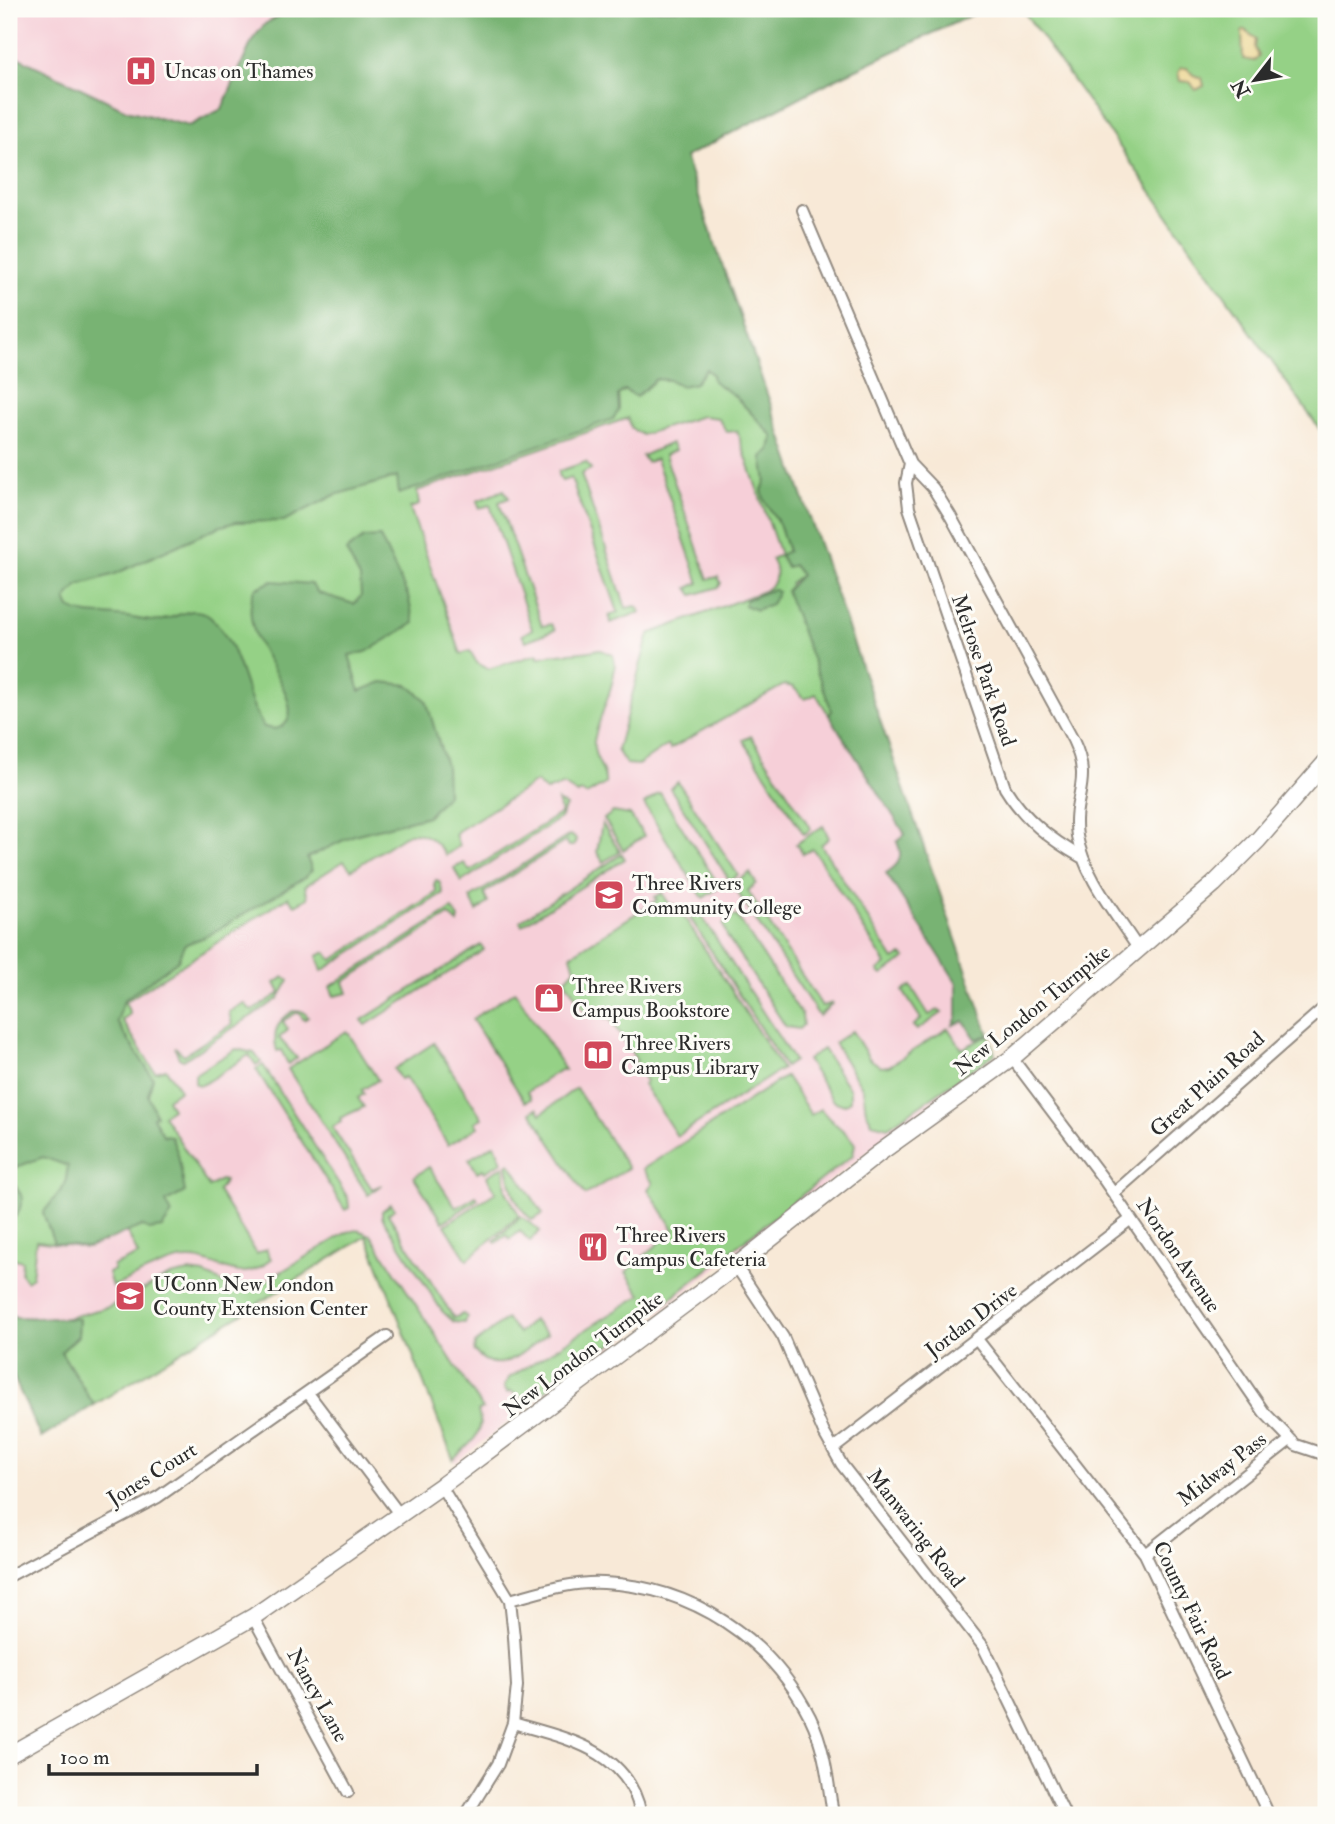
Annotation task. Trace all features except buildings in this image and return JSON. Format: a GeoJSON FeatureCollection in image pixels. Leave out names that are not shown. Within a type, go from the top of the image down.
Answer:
{"type":"FeatureCollection","features":[{"type":"Feature","properties":{"kind":"main road","name":"New London Turnpike"},"geometry":{"type":"LineString","coordinates":[[9,1755],[253,1617],[442,1486],[736,1266],[878,1154],[1012,1058],[1139,950],[1258,840],[1326,762]]}},
{"type":"Feature","properties":{"kind":"street","name":"Melrose Park Road"},"geometry":{"type":"LineString","coordinates":[[802,211],[910,464],[933,488],[951,517],[1078,750],[1084,780],[1076,822],[1081,857],[1139,950]]}},
{"type":"Feature","properties":{"kind":"street","name":"Melrose Park Road"},"geometry":{"type":"LineString","coordinates":[[910,464],[906,483],[909,508],[1005,788],[1021,811],[1041,831],[1081,857]]}},
{"type":"Feature","properties":{"kind":"street","name":"Great Plain Road"},"geometry":{"type":"LineString","coordinates":[[1114,1194],[1326,1006]]}},
{"type":"Feature","properties":{"kind":"street","name":"Nordon Avenue"},"geometry":{"type":"LineString","coordinates":[[1012,1058],[1114,1194],[1254,1400],[1290,1440],[1308,1451],[1326,1455]]}},
{"type":"Feature","properties":{"kind":"street","name":"Jordan Drive"},"geometry":{"type":"LineString","coordinates":[[833,1449],[1131,1219]]}},
{"type":"Feature","properties":{"kind":"street","name":"Manwaring Road"},"geometry":{"type":"LineString","coordinates":[[736,1266],[787,1345],[833,1449],[856,1484],[983,1646],[1065,1815]]}},
{"type":"Feature","properties":{"kind":"street","name":"Jones Court"},"geometry":{"type":"LineString","coordinates":[[9,1576],[158,1497],[387,1336]]}},
{"type":"Feature","properties":{"kind":"street","name":"County Fair Road"},"geometry":{"type":"LineString","coordinates":[[977,1339],[1144,1554],[1269,1815]]}},
{"type":"Feature","properties":{"kind":"street"},"geometry":{"type":"LineString","coordinates":[[308,1393],[400,1515]]}},
{"type":"Feature","properties":{"kind":"street","name":"Midway Pass"},"geometry":{"type":"LineString","coordinates":[[1144,1554],[1290,1440]]}},
{"type":"Feature","properties":{"kind":"street"},"geometry":{"type":"LineString","coordinates":[[442,1486],[510,1600],[517,1686],[513,1723],[498,1764],[466,1815]]}},
{"type":"Feature","properties":{"kind":"street"},"geometry":{"type":"LineString","coordinates":[[510,1600],[555,1588],[603,1583],[659,1590],[706,1609],[745,1636],[785,1676],[811,1718],[822,1751],[833,1815]]}},
{"type":"Feature","properties":{"kind":"street","name":"Nancy Lane"},"geometry":{"type":"LineString","coordinates":[[253,1617],[348,1792]]}},
{"type":"Feature","properties":{"kind":"street"},"geometry":{"type":"LineString","coordinates":[[513,1723],[583,1743],[612,1764],[637,1792],[641,1815]]}},
{"type":"Feature","properties":{"kind":"shaded area","name":"Uncas on Thames"},"geometry":{"type":"Polygon","coordinates":[[[9,9],[292,9],[265,24],[253,39],[222,109],[189,126],[126,110],[9,53],[9,9]]]}},
{"type":"Feature","properties":{"kind":"shaded area","name":"Three Rivers Community College"},"geometry":{"type":"Polygon","coordinates":[[[744,330],[995,1054],[624,1339],[533,1403],[455,1463],[366,1236],[41,1438],[9,1367],[9,1208],[117,1022],[121,1003],[377,511],[744,330]]]}},
{"type":"Feature","properties":{"kind":"green space"},"geometry":{"type":"Polygon","coordinates":[[[292,9],[984,9],[837,78],[685,157],[744,330],[618,379],[613,419],[619,410],[618,395],[625,390],[630,394],[644,390],[656,379],[670,380],[681,386],[705,369],[712,374],[713,381],[735,396],[773,436],[770,450],[762,457],[766,481],[762,490],[764,499],[779,524],[788,552],[780,556],[787,567],[793,565],[801,575],[790,583],[807,642],[832,711],[829,715],[816,694],[805,699],[793,687],[784,685],[670,749],[668,745],[638,765],[626,764],[617,750],[649,634],[764,591],[775,577],[771,559],[780,555],[737,431],[727,432],[718,418],[702,416],[642,435],[631,428],[628,418],[417,491],[419,505],[410,508],[461,654],[470,651],[477,663],[488,669],[538,654],[538,658],[599,649],[613,655],[614,674],[594,742],[605,784],[586,795],[581,792],[578,794],[563,785],[546,791],[536,782],[458,831],[455,834],[459,846],[446,855],[430,838],[409,833],[351,870],[344,861],[305,886],[308,898],[295,905],[288,897],[125,1002],[130,1014],[122,1020],[155,1072],[166,1069],[180,1090],[167,1099],[172,1109],[163,1115],[209,1187],[220,1180],[225,1181],[218,1191],[257,1254],[266,1249],[271,1259],[259,1268],[247,1272],[237,1272],[204,1261],[179,1260],[153,1268],[112,1287],[108,1273],[114,1270],[113,1266],[138,1255],[127,1231],[88,1248],[36,1241],[32,1277],[26,1281],[21,1274],[22,1261],[9,1257],[9,1225],[19,1211],[9,1208],[9,53],[126,110],[189,126],[222,109],[253,39],[265,24],[292,9]]]}},
{"type":"Feature","properties":{"kind":"green space"},"geometry":{"type":"Polygon","coordinates":[[[292,9],[984,9],[837,78],[685,157],[989,1035],[976,1039],[964,1021],[953,1025],[957,1017],[957,983],[886,873],[899,860],[897,842],[905,834],[829,715],[832,711],[786,591],[801,575],[793,565],[787,568],[780,555],[788,551],[779,524],[764,499],[762,490],[766,481],[762,457],[770,450],[773,436],[735,396],[713,381],[712,374],[706,369],[695,383],[681,386],[670,380],[656,379],[636,397],[625,390],[618,395],[619,410],[613,419],[399,494],[397,477],[335,495],[284,521],[236,522],[218,527],[115,574],[78,585],[66,599],[70,608],[93,615],[149,621],[196,611],[210,617],[220,628],[235,655],[264,727],[272,729],[284,725],[289,717],[289,706],[280,681],[254,631],[251,607],[255,589],[272,581],[311,584],[318,593],[354,604],[361,596],[360,578],[346,551],[364,538],[380,537],[408,596],[414,623],[366,652],[349,655],[360,691],[382,682],[408,685],[426,700],[446,766],[447,795],[428,816],[354,835],[307,858],[312,870],[304,878],[209,935],[184,945],[178,960],[124,1000],[117,1022],[153,1078],[148,1095],[156,1116],[153,1117],[163,1135],[171,1136],[178,1154],[185,1192],[166,1202],[172,1214],[162,1228],[149,1230],[142,1226],[88,1248],[54,1243],[43,1213],[65,1185],[68,1166],[43,1157],[9,1170],[9,53],[126,110],[189,126],[222,109],[253,39],[265,24],[292,9]]]}},
{"type":"Feature","properties":{"kind":"green space"},"geometry":{"type":"Polygon","coordinates":[[[1022,9],[1326,9],[1326,438],[1022,9]]]}},
{"type":"Feature","properties":{"kind":"green space"},"geometry":{"type":"Polygon","coordinates":[[[671,443],[675,450],[665,455],[708,579],[718,577],[721,583],[719,587],[693,595],[688,588],[699,583],[656,459],[647,462],[642,456],[671,443]]]}},
{"type":"Feature","properties":{"kind":"green space"},"geometry":{"type":"Polygon","coordinates":[[[586,462],[591,469],[581,474],[626,608],[636,606],[641,612],[610,623],[609,616],[618,612],[571,478],[562,481],[558,475],[559,471],[586,462]]]}},
{"type":"Feature","properties":{"kind":"green space"},"geometry":{"type":"Polygon","coordinates":[[[504,490],[509,498],[499,502],[542,626],[551,624],[555,630],[526,641],[522,635],[532,629],[490,505],[480,508],[477,501],[504,490]]]}},
{"type":"Feature","properties":{"kind":"green space"},"geometry":{"type":"Polygon","coordinates":[[[773,589],[778,592],[771,604],[756,610],[744,605],[746,600],[773,589]]]}},
{"type":"Feature","properties":{"kind":"green space"},"geometry":{"type":"Polygon","coordinates":[[[751,736],[811,829],[804,834],[743,740],[751,736]]]}},
{"type":"Feature","properties":{"kind":"green space"},"geometry":{"type":"Polygon","coordinates":[[[678,782],[738,875],[730,881],[670,788],[678,782]]]}},
{"type":"Feature","properties":{"kind":"green space"},"geometry":{"type":"Polygon","coordinates":[[[660,793],[720,887],[703,898],[644,804],[660,793]]]}},
{"type":"Feature","properties":{"kind":"green space"},"geometry":{"type":"Polygon","coordinates":[[[558,801],[566,806],[560,818],[461,882],[454,868],[464,863],[470,871],[561,813],[558,801]]]}},
{"type":"Feature","properties":{"kind":"green space"},"geometry":{"type":"Polygon","coordinates":[[[613,812],[630,815],[644,836],[623,850],[604,819],[613,812]]]}},
{"type":"Feature","properties":{"kind":"green space"},"geometry":{"type":"Polygon","coordinates":[[[602,823],[620,852],[603,862],[597,852],[602,823]]]}},
{"type":"Feature","properties":{"kind":"green space"},"geometry":{"type":"Polygon","coordinates":[[[823,826],[829,838],[821,845],[894,960],[902,955],[906,958],[882,975],[878,971],[886,964],[813,849],[803,854],[796,844],[823,826]]]}},
{"type":"Feature","properties":{"kind":"green space"},"geometry":{"type":"Polygon","coordinates":[[[570,835],[576,839],[574,846],[569,846],[566,841],[484,893],[488,903],[477,911],[470,898],[570,835]]]}},
{"type":"Feature","properties":{"kind":"green space"},"geometry":{"type":"Polygon","coordinates":[[[622,854],[625,859],[522,925],[520,921],[622,854]]]}},
{"type":"Feature","properties":{"kind":"green space"},"geometry":{"type":"Polygon","coordinates":[[[750,873],[756,883],[748,891],[822,1006],[833,1003],[819,1016],[732,884],[750,873]]]}},
{"type":"Feature","properties":{"kind":"green space"},"geometry":{"type":"Polygon","coordinates":[[[436,880],[439,881],[443,893],[322,971],[317,956],[326,952],[332,960],[437,892],[434,884],[436,880]]]}},
{"type":"Feature","properties":{"kind":"green space"},"geometry":{"type":"Polygon","coordinates":[[[662,893],[670,905],[673,904],[681,916],[683,915],[782,1069],[677,1136],[643,1084],[646,1081],[634,1063],[637,1061],[609,1017],[606,1018],[599,1009],[588,1016],[565,980],[575,969],[571,955],[657,900],[655,897],[662,893]]]}},
{"type":"Feature","properties":{"kind":"green space"},"geometry":{"type":"Polygon","coordinates":[[[696,907],[794,1061],[785,1067],[687,913],[696,907]]]}},
{"type":"Feature","properties":{"kind":"green space"},"geometry":{"type":"Polygon","coordinates":[[[452,909],[459,918],[458,923],[449,915],[344,982],[348,993],[334,996],[330,987],[452,909]]]}},
{"type":"Feature","properties":{"kind":"green space"},"geometry":{"type":"Polygon","coordinates":[[[737,916],[802,1015],[803,1025],[799,1029],[786,1027],[727,936],[723,924],[729,917],[737,916]]]}},
{"type":"Feature","properties":{"kind":"green space"},"geometry":{"type":"Polygon","coordinates":[[[481,945],[484,950],[366,1025],[362,1020],[481,945]]]}},
{"type":"Feature","properties":{"kind":"green space"},"geometry":{"type":"Polygon","coordinates":[[[284,977],[289,980],[278,999],[183,1060],[179,1058],[175,1047],[184,1055],[232,1024],[229,1012],[244,1003],[252,1011],[280,993],[275,983],[284,977]]]}},
{"type":"Feature","properties":{"kind":"green space"},"geometry":{"type":"Polygon","coordinates":[[[911,986],[929,1015],[938,1010],[942,1013],[917,1030],[913,1026],[921,1019],[903,991],[911,986]]]}},
{"type":"Feature","properties":{"kind":"green space"},"geometry":{"type":"Polygon","coordinates":[[[515,991],[565,1070],[560,1070],[527,1092],[531,1099],[525,1102],[472,1019],[515,991]]]}},
{"type":"Feature","properties":{"kind":"green space"},"geometry":{"type":"Polygon","coordinates":[[[294,1011],[304,1012],[308,1017],[304,1020],[298,1012],[283,1021],[288,1030],[279,1038],[297,1058],[288,1064],[281,1050],[277,1051],[275,1039],[280,1023],[294,1011]]]}},
{"type":"Feature","properties":{"kind":"green space"},"geometry":{"type":"Polygon","coordinates":[[[948,1028],[962,1049],[989,1035],[995,1054],[888,1127],[872,1123],[866,1111],[863,1089],[834,1043],[852,1031],[869,1058],[881,1067],[889,1066],[948,1028]]]}},
{"type":"Feature","properties":{"kind":"green space"},"geometry":{"type":"Polygon","coordinates":[[[347,1031],[378,1080],[362,1090],[364,1094],[358,1098],[364,1107],[340,1118],[341,1122],[332,1127],[372,1189],[382,1185],[368,1195],[288,1069],[347,1031]]]}},
{"type":"Feature","properties":{"kind":"green space"},"geometry":{"type":"Polygon","coordinates":[[[434,1043],[482,1118],[475,1122],[478,1127],[448,1145],[405,1077],[400,1079],[394,1069],[434,1043]]]}},
{"type":"Feature","properties":{"kind":"green space"},"geometry":{"type":"Polygon","coordinates":[[[236,1049],[254,1053],[261,1062],[256,1065],[249,1055],[202,1085],[195,1084],[195,1074],[236,1049]]]}},
{"type":"Feature","properties":{"kind":"green space"},"geometry":{"type":"Polygon","coordinates":[[[823,1049],[850,1090],[850,1101],[844,1105],[833,1101],[807,1060],[823,1049]]]}},
{"type":"Feature","properties":{"kind":"green space"},"geometry":{"type":"Polygon","coordinates":[[[263,1065],[348,1198],[349,1208],[345,1210],[256,1069],[263,1065]]]}},
{"type":"Feature","properties":{"kind":"green space"},"geometry":{"type":"Polygon","coordinates":[[[786,1076],[811,1115],[821,1109],[851,1138],[855,1144],[853,1155],[618,1340],[539,1395],[524,1398],[510,1391],[507,1393],[504,1386],[509,1378],[641,1295],[626,1272],[674,1230],[648,1189],[653,1183],[643,1169],[786,1076]]]}},
{"type":"Feature","properties":{"kind":"green space"},"geometry":{"type":"Polygon","coordinates":[[[576,1088],[628,1168],[585,1195],[531,1112],[537,1108],[541,1114],[576,1088]]]}},
{"type":"Feature","properties":{"kind":"green space"},"geometry":{"type":"Polygon","coordinates":[[[495,1144],[502,1162],[485,1172],[483,1169],[477,1172],[469,1159],[495,1144]]]}},
{"type":"Feature","properties":{"kind":"green space"},"geometry":{"type":"Polygon","coordinates":[[[510,1163],[543,1214],[532,1220],[514,1195],[507,1165],[510,1163]]]}},
{"type":"Feature","properties":{"kind":"green space"},"geometry":{"type":"Polygon","coordinates":[[[504,1166],[506,1191],[519,1215],[467,1260],[445,1225],[496,1192],[487,1176],[504,1166]]]}},
{"type":"Feature","properties":{"kind":"green space"},"geometry":{"type":"Polygon","coordinates":[[[429,1167],[456,1208],[476,1196],[478,1199],[443,1222],[414,1177],[429,1167]]]}},
{"type":"Feature","properties":{"kind":"green space"},"geometry":{"type":"Polygon","coordinates":[[[9,1176],[23,1198],[19,1211],[9,1225],[9,1176]]]}},
{"type":"Feature","properties":{"kind":"green space"},"geometry":{"type":"Polygon","coordinates":[[[391,1204],[395,1209],[388,1214],[454,1318],[463,1314],[467,1317],[465,1323],[454,1322],[442,1311],[382,1217],[382,1211],[391,1204]]]}},
{"type":"Feature","properties":{"kind":"green space"},"geometry":{"type":"Polygon","coordinates":[[[521,1216],[540,1231],[530,1241],[520,1231],[510,1239],[506,1235],[496,1243],[494,1241],[521,1216]]]}},
{"type":"Feature","properties":{"kind":"green space"},"geometry":{"type":"Polygon","coordinates":[[[358,1230],[371,1235],[483,1409],[478,1411],[478,1433],[453,1459],[367,1236],[94,1405],[61,1352],[78,1336],[79,1319],[59,1320],[109,1307],[170,1276],[189,1272],[204,1274],[231,1286],[256,1287],[347,1232],[358,1230]]]}},
{"type":"Feature","properties":{"kind":"green space"},"geometry":{"type":"Polygon","coordinates":[[[9,1313],[16,1317],[79,1319],[78,1336],[61,1352],[94,1405],[41,1438],[9,1367],[9,1313]]]}},
{"type":"Feature","properties":{"kind":"green space"},"geometry":{"type":"Polygon","coordinates":[[[506,1319],[519,1333],[533,1320],[547,1334],[511,1360],[492,1363],[474,1351],[475,1344],[506,1319]]]}},
{"type":"Feature","properties":{"kind":"sand"},"geometry":{"type":"Polygon","coordinates":[[[1245,30],[1256,39],[1255,48],[1259,56],[1254,61],[1243,59],[1242,32],[1245,30]]]}},
{"type":"Feature","properties":{"kind":"sand"},"geometry":{"type":"Polygon","coordinates":[[[1181,68],[1187,68],[1193,75],[1202,78],[1204,86],[1196,90],[1190,82],[1180,81],[1178,73],[1181,68]]]}},
{"type":"Feature","properties":{"kind":"place","name":"Uncas on Thames"},"geometry":{"type":"Point","coordinates":[141,71]}},
{"type":"Feature","properties":{"kind":"place","name":"Three Rivers Community College"},"geometry":{"type":"Point","coordinates":[609,895]}},
{"type":"Feature","properties":{"kind":"place","name":"Three Rivers Campus Bookstore"},"geometry":{"type":"Point","coordinates":[549,998]}},
{"type":"Feature","properties":{"kind":"place","name":"Three Rivers Campus Library"},"geometry":{"type":"Point","coordinates":[598,1055]}},
{"type":"Feature","properties":{"kind":"place","name":"Three Rivers Campus Cafeteria"},"geometry":{"type":"Point","coordinates":[593,1247]}},
{"type":"Feature","properties":{"kind":"place","name":"UConn New London County Extension Center"},"geometry":{"type":"Point","coordinates":[130,1296]}}]}
